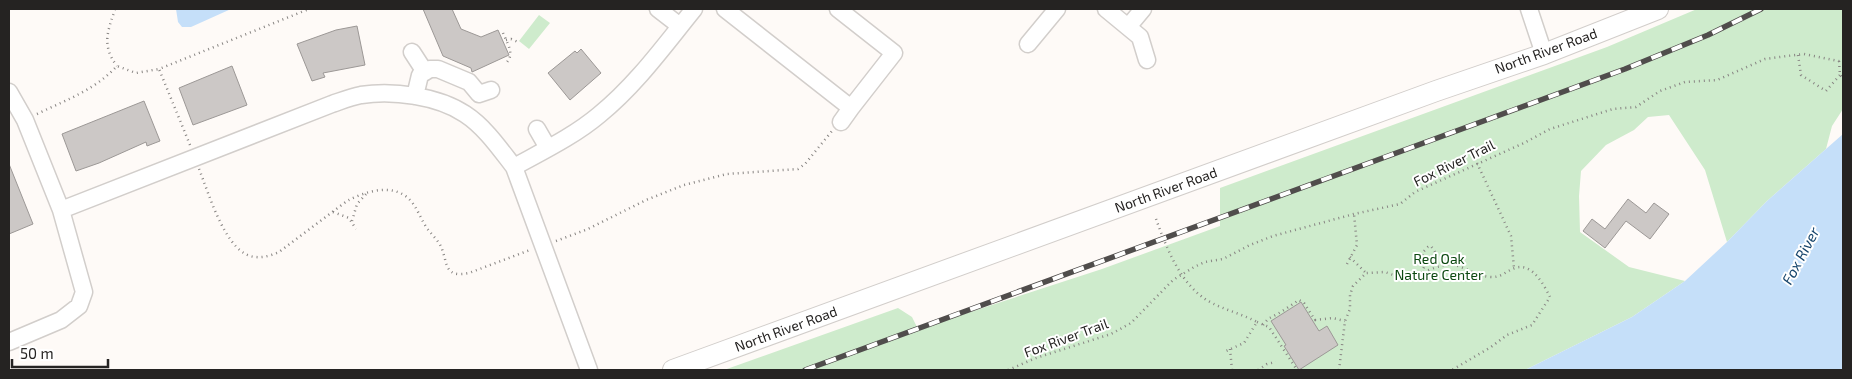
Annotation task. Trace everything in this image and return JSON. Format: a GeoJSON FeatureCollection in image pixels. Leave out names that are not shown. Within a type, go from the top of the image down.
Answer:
{"type":"FeatureCollection","features":[{"type":"Feature","properties":{"kind":"main road","name":"North River Road"},"geometry":{"type":"LineString","coordinates":[[673,370],[1436,91],[1544,54],[1658,9]]}},
{"type":"Feature","properties":{"kind":"street"},"geometry":{"type":"LineString","coordinates":[[658,9],[680,26]]}},
{"type":"Feature","properties":{"kind":"street"},"geometry":{"type":"LineString","coordinates":[[514,167],[577,132],[599,115],[645,71],[694,9]]}},
{"type":"Feature","properties":{"kind":"street"},"geometry":{"type":"LineString","coordinates":[[725,9],[851,108]]}},
{"type":"Feature","properties":{"kind":"street"},"geometry":{"type":"LineString","coordinates":[[838,9],[894,53],[841,122]]}},
{"type":"Feature","properties":{"kind":"street"},"geometry":{"type":"LineString","coordinates":[[1028,44],[1058,9]]}},
{"type":"Feature","properties":{"kind":"street"},"geometry":{"type":"LineString","coordinates":[[1106,9],[1140,36],[1147,60]]}},
{"type":"Feature","properties":{"kind":"street"},"geometry":{"type":"LineString","coordinates":[[1128,27],[1143,9]]}},
{"type":"Feature","properties":{"kind":"street"},"geometry":{"type":"LineString","coordinates":[[1529,9],[1544,54]]}},
{"type":"Feature","properties":{"kind":"street"},"geometry":{"type":"LineString","coordinates":[[412,52],[425,72]]}},
{"type":"Feature","properties":{"kind":"street"},"geometry":{"type":"LineString","coordinates":[[415,96],[420,75],[430,69],[438,69],[469,82],[485,92],[465,114]]}},
{"type":"Feature","properties":{"kind":"street"},"geometry":{"type":"LineString","coordinates":[[9,92],[25,120],[61,210],[84,292],[78,306],[61,320],[9,342]]}},
{"type":"Feature","properties":{"kind":"street"},"geometry":{"type":"LineString","coordinates":[[61,210],[332,104],[361,95],[397,93],[439,102],[465,114],[492,139],[514,167],[589,370]]}},
{"type":"Feature","properties":{"kind":"street"},"geometry":{"type":"LineString","coordinates":[[536,129],[548,148]]}},
{"type":"Feature","properties":{"kind":"path"},"geometry":{"type":"LineString","coordinates":[[115,9],[107,37],[107,49],[116,66],[136,73],[159,69],[309,9]]}},
{"type":"Feature","properties":{"kind":"path"},"geometry":{"type":"LineString","coordinates":[[503,33],[511,57],[506,64]]}},
{"type":"Feature","properties":{"kind":"path"},"geometry":{"type":"LineString","coordinates":[[506,40],[511,39],[518,42]]}},
{"type":"Feature","properties":{"kind":"path"},"geometry":{"type":"LineString","coordinates":[[1798,55],[1801,75],[1826,91],[1840,75]]}},
{"type":"Feature","properties":{"kind":"path","name":"Fox River Trail"},"geometry":{"type":"LineString","coordinates":[[1008,370],[1036,358],[1111,334],[1131,323],[1182,274],[1205,262],[1223,259],[1262,240],[1354,214],[1400,204],[1415,192],[1563,124],[1613,110],[1636,107],[1660,91],[1678,84],[1700,80],[1716,80],[1765,59],[1813,55],[1843,62]]}},
{"type":"Feature","properties":{"kind":"path"},"geometry":{"type":"LineString","coordinates":[[1838,61],[1840,75],[1843,78]]}},
{"type":"Feature","properties":{"kind":"path"},"geometry":{"type":"LineString","coordinates":[[32,116],[88,90],[101,82],[116,66]]}},
{"type":"Feature","properties":{"kind":"path"},"geometry":{"type":"LineString","coordinates":[[159,69],[192,150]]}},
{"type":"Feature","properties":{"kind":"path"},"geometry":{"type":"LineString","coordinates":[[552,243],[588,229],[646,200],[684,185],[727,174],[798,169],[805,164],[836,125],[841,122]]}},
{"type":"Feature","properties":{"kind":"path"},"geometry":{"type":"LineString","coordinates":[[1477,163],[1511,236],[1514,268]]}},
{"type":"Feature","properties":{"kind":"path"},"geometry":{"type":"LineString","coordinates":[[198,166],[226,235],[233,244],[249,256],[256,258],[279,252],[347,201],[368,192],[386,190],[396,191],[412,202],[424,224],[439,244],[448,269],[453,273],[460,275],[469,273],[534,249]]}},
{"type":"Feature","properties":{"kind":"path"},"geometry":{"type":"LineString","coordinates":[[352,221],[357,204],[368,192]]}},
{"type":"Feature","properties":{"kind":"path"},"geometry":{"type":"LineString","coordinates":[[333,212],[344,215],[352,221],[356,230]]}},
{"type":"Feature","properties":{"kind":"path"},"geometry":{"type":"LineString","coordinates":[[1347,264],[1357,245],[1354,214]]}},
{"type":"Feature","properties":{"kind":"path"},"geometry":{"type":"LineString","coordinates":[[1156,219],[1169,250],[1182,274],[1192,287],[1205,299],[1269,327],[1297,370]]}},
{"type":"Feature","properties":{"kind":"path"},"geometry":{"type":"LineString","coordinates":[[1422,273],[1427,260],[1435,252],[1432,246],[1422,253],[1423,258],[1427,260]]}},
{"type":"Feature","properties":{"kind":"path"},"geometry":{"type":"LineString","coordinates":[[1350,257],[1366,273]]}},
{"type":"Feature","properties":{"kind":"path"},"geometry":{"type":"LineString","coordinates":[[1339,370],[1345,321],[1350,309],[1350,295],[1353,286],[1366,273],[1386,272],[1407,280],[1451,264],[1477,275],[1494,278],[1503,276],[1514,268],[1522,267],[1538,275],[1550,297],[1532,325],[1507,335],[1491,347],[1452,370]]}},
{"type":"Feature","properties":{"kind":"path"},"geometry":{"type":"LineString","coordinates":[[1263,325],[1268,319],[1299,300],[1304,303],[1314,320],[1333,318],[1345,321]]}},
{"type":"Feature","properties":{"kind":"path"},"geometry":{"type":"LineString","coordinates":[[1232,370],[1228,350],[1241,346],[1248,339],[1257,322]]}},
{"type":"Feature","properties":{"kind":"path"},"geometry":{"type":"LineString","coordinates":[[1279,341],[1282,338]]}},
{"type":"Feature","properties":{"kind":"path"},"geometry":{"type":"LineString","coordinates":[[1258,370],[1266,364],[1276,362]]}},
{"type":"Feature","properties":{"kind":"green space","name":"Red Oak Nature Center"},"geometry":{"type":"Polygon","coordinates":[[[1697,9],[1843,9],[1843,109],[1832,126],[1826,149],[1767,201],[1727,242],[1705,170],[1669,115],[1648,117],[1634,130],[1606,145],[1581,171],[1579,196],[1580,232],[1629,267],[1685,281],[1632,317],[1525,370],[724,370],[898,308],[912,317],[918,329],[1102,269],[1220,226],[1220,188],[1607,47],[1697,9]]]}},
{"type":"Feature","properties":{"kind":"green space"},"geometry":{"type":"Polygon","coordinates":[[[539,15],[550,23],[529,49],[519,41],[539,15]]]}},
{"type":"Feature","properties":{"kind":"water"},"geometry":{"type":"Polygon","coordinates":[[[176,9],[231,9],[191,27],[182,27],[178,22],[176,9]]]}},
{"type":"Feature","properties":{"kind":"water","name":"Fox River"},"geometry":{"type":"Polygon","coordinates":[[[1843,134],[1843,370],[1525,370],[1632,317],[1685,281],[1767,201],[1843,134]]]}},
{"type":"Feature","properties":{"kind":"building"},"geometry":{"type":"Polygon","coordinates":[[[423,9],[452,9],[461,29],[481,37],[498,30],[509,55],[472,72],[471,68],[443,56],[423,9]]]}},
{"type":"Feature","properties":{"kind":"building"},"geometry":{"type":"Polygon","coordinates":[[[357,26],[365,65],[323,73],[325,77],[312,81],[297,44],[336,30],[357,26]]]}},
{"type":"Feature","properties":{"kind":"building"},"geometry":{"type":"Polygon","coordinates":[[[581,49],[601,73],[570,100],[548,73],[575,51],[577,53],[581,49]]]}},
{"type":"Feature","properties":{"kind":"building"},"geometry":{"type":"Polygon","coordinates":[[[232,66],[247,105],[193,125],[179,88],[232,66]]]}},
{"type":"Feature","properties":{"kind":"building"},"geometry":{"type":"Polygon","coordinates":[[[144,101],[160,141],[147,146],[146,142],[76,171],[62,134],[144,101]]]}},
{"type":"Feature","properties":{"kind":"building"},"geometry":{"type":"Polygon","coordinates":[[[9,164],[33,224],[9,234],[9,164]]]}},
{"type":"Feature","properties":{"kind":"building"},"geometry":{"type":"Polygon","coordinates":[[[1628,199],[1646,213],[1654,203],[1669,214],[1650,239],[1626,221],[1605,248],[1583,231],[1592,219],[1605,229],[1628,199]]]}},
{"type":"Feature","properties":{"kind":"building"},"geometry":{"type":"Polygon","coordinates":[[[1301,302],[1319,331],[1327,326],[1338,345],[1299,370],[1271,321],[1301,302]]]}},
{"type":"Feature","properties":{"kind":"railway"},"geometry":{"type":"LineString","coordinates":[[805,370],[1625,69],[1708,35],[1761,9]]}}]}
